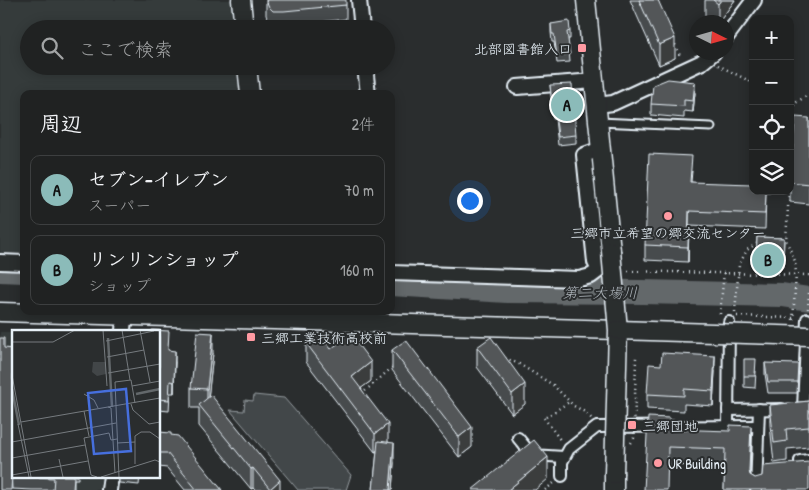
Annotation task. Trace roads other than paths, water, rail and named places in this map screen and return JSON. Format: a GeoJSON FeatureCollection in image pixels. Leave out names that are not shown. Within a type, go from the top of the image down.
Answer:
{"type":"FeatureCollection","features":[{"type":"Feature","properties":{"kind":"street"},"geometry":{"type":"LineString","coordinates":[[241,0],[243,20]]}},
{"type":"Feature","properties":{"kind":"street"},"geometry":{"type":"LineString","coordinates":[[359,0],[361,20]]}},
{"type":"Feature","properties":{"kind":"street"},"geometry":{"type":"LineString","coordinates":[[586,0],[618,330],[614,482]]}},
{"type":"Feature","properties":{"kind":"street"},"geometry":{"type":"LineString","coordinates":[[734,26],[754,0]]}},
{"type":"Feature","properties":{"kind":"street"},"geometry":{"type":"LineString","coordinates":[[597,114],[614,103],[707,60]]}},
{"type":"Feature","properties":{"kind":"street"},"geometry":{"type":"LineString","coordinates":[[248,75],[250,90]]}},
{"type":"Feature","properties":{"kind":"street"},"geometry":{"type":"LineString","coordinates":[[366,75],[368,90]]}},
{"type":"Feature","properties":{"kind":"street"},"geometry":{"type":"LineString","coordinates":[[517,87],[594,81]]}},
{"type":"Feature","properties":{"kind":"street"},"geometry":{"type":"LineString","coordinates":[[395,273],[579,278],[591,276],[599,270],[595,262],[584,155],[601,149]]}},
{"type":"Feature","properties":{"kind":"street"},"geometry":{"type":"LineString","coordinates":[[0,262],[20,262]]}},
{"type":"Feature","properties":{"kind":"street"},"geometry":{"type":"LineString","coordinates":[[0,312],[20,314]]}},
{"type":"Feature","properties":{"kind":"street"},"geometry":{"type":"LineString","coordinates":[[31,315],[123,324],[168,315]]}},
{"type":"Feature","properties":{"kind":"street"},"geometry":{"type":"LineString","coordinates":[[244,315],[387,317],[541,328],[618,330],[808,327],[806,408],[728,410]]}},
{"type":"Feature","properties":{"kind":"street"},"geometry":{"type":"LineString","coordinates":[[728,426],[731,318]]}},
{"type":"Feature","properties":{"kind":"street"},"geometry":{"type":"LineString","coordinates":[[756,490],[759,410]]}},
{"type":"Feature","properties":{"kind":"street"},"geometry":{"type":"LineString","coordinates":[[562,476],[566,454],[597,427],[758,426]]}},
{"type":"Feature","properties":{"kind":"street"},"geometry":{"type":"LineString","coordinates":[[518,438],[532,455],[566,454]]}},
{"type":"Feature","properties":{"kind":"street"},"geometry":{"type":"LineString","coordinates":[[786,472],[801,471],[800,461],[809,460]]}},
{"type":"Feature","properties":{"kind":"street"},"geometry":{"type":"LineString","coordinates":[[757,476],[770,474]]}},
{"type":"Feature","properties":{"kind":"lane"},"geometry":{"type":"LineString","coordinates":[[597,114],[712,127]]}},
{"type":"Feature","properties":{"kind":"waterway","name":"第二大場川"},"geometry":{"type":"LineString","coordinates":[[0,270],[20,271]]}},
{"type":"Feature","properties":{"kind":"waterway","name":"第二大場川"},"geometry":{"type":"LineString","coordinates":[[395,284],[507,291],[782,295],[809,299]]}},
{"type":"Feature","properties":{"kind":"place","name":"北部図書館入口"},"geometry":{"type":"Point","coordinates":[582,48]}},
{"type":"Feature","properties":{"kind":"place","name":"セブン-イレブン"},"geometry":{"type":"Point","coordinates":[567,105]}},
{"type":"Feature","properties":{"kind":"place","name":"三郷市立希望の郷交流センター"},"geometry":{"type":"Point","coordinates":[668,216]}},
{"type":"Feature","properties":{"kind":"place","name":"リンリンショップ"},"geometry":{"type":"Point","coordinates":[768,260]}},
{"type":"Feature","properties":{"kind":"place","name":"三郷工業技術高校前"},"geometry":{"type":"Point","coordinates":[251,337]}},
{"type":"Feature","properties":{"kind":"place","name":"三郷団地"},"geometry":{"type":"Point","coordinates":[632,425]}},
{"type":"Feature","properties":{"kind":"place","name":"UR Building"},"geometry":{"type":"Point","coordinates":[658,463]}}]}
